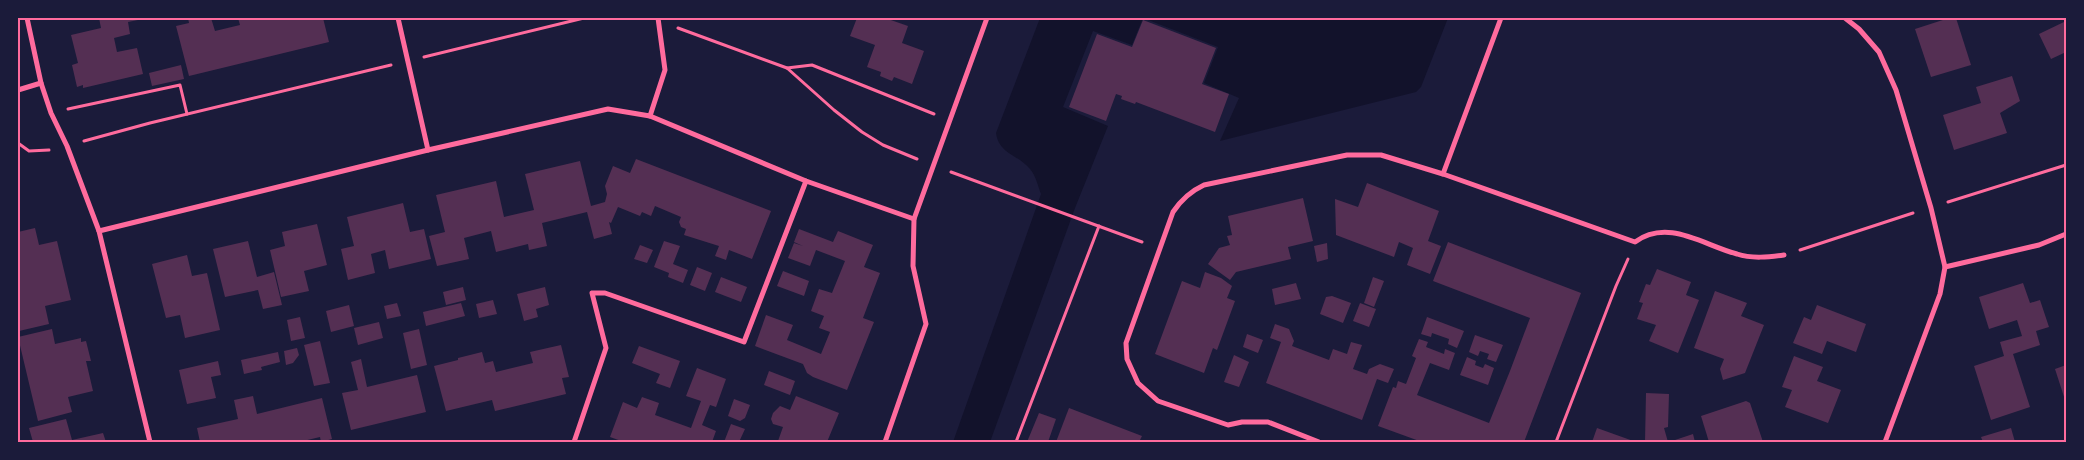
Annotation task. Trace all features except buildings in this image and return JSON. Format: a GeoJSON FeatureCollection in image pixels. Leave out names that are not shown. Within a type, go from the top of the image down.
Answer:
{"type":"FeatureCollection","features":[{"type":"Feature","properties":{"kind":"street"},"geometry":{"type":"LineString","coordinates":[[27,18],[41,84],[99,231],[150,442]]}},
{"type":"Feature","properties":{"kind":"street"},"geometry":{"type":"LineString","coordinates":[[398,18],[428,150]]}},
{"type":"Feature","properties":{"kind":"street"},"geometry":{"type":"LineString","coordinates":[[885,442],[926,324],[913,266],[914,219],[987,18]]}},
{"type":"Feature","properties":{"kind":"street"},"geometry":{"type":"LineString","coordinates":[[1443,174],[1501,18]]}},
{"type":"Feature","properties":{"kind":"street"},"geometry":{"type":"LineString","coordinates":[[1845,18],[1859,29],[1879,52],[1896,90],[1931,208],[1945,267],[1940,294],[1885,442]]}},
{"type":"Feature","properties":{"kind":"street"},"geometry":{"type":"LineString","coordinates":[[650,116],[665,70],[659,19]]}},
{"type":"Feature","properties":{"kind":"street"},"geometry":{"type":"LineString","coordinates":[[18,90],[41,84]]}},
{"type":"Feature","properties":{"kind":"street"},"geometry":{"type":"LineString","coordinates":[[99,231],[428,150],[608,109],[650,116],[806,181],[914,219]]}},
{"type":"Feature","properties":{"kind":"street"},"geometry":{"type":"LineString","coordinates":[[1319,442],[1268,422],[1242,422],[1228,425],[1158,400],[1138,383],[1127,359],[1126,343],[1173,212],[1180,202],[1195,189],[1204,185],[1347,155],[1382,155],[1443,174],[1635,242],[1646,235],[1660,231],[1698,240],[1739,255],[1764,258],[1784,255]]}},
{"type":"Feature","properties":{"kind":"street"},"geometry":{"type":"LineString","coordinates":[[574,442],[606,348],[592,292],[605,293],[744,342],[806,181]]}},
{"type":"Feature","properties":{"kind":"street"},"geometry":{"type":"LineString","coordinates":[[1945,267],[2039,245],[2066,234]]}},
{"type":"Feature","properties":{"kind":"path"},"geometry":{"type":"LineString","coordinates":[[18,143],[29,151],[44,151],[187,114],[584,18]]}},
{"type":"Feature","properties":{"kind":"path"},"geometry":{"type":"LineString","coordinates":[[659,19],[787,68],[862,132],[883,145],[1160,248]]}},
{"type":"Feature","properties":{"kind":"path"},"geometry":{"type":"LineString","coordinates":[[787,68],[812,65],[950,121]]}},
{"type":"Feature","properties":{"kind":"path"},"geometry":{"type":"LineString","coordinates":[[51,113],[180,85],[187,114]]}},
{"type":"Feature","properties":{"kind":"path"},"geometry":{"type":"LineString","coordinates":[[1016,442],[1099,226]]}},
{"type":"Feature","properties":{"kind":"path"},"geometry":{"type":"LineString","coordinates":[[1556,442],[1616,286],[1635,242]]}},
{"type":"Feature","properties":{"kind":"shaded area"},"geometry":{"type":"Polygon","coordinates":[[[1040,18],[1143,18],[1132,45],[1093,31],[1063,107],[1108,126],[1075,208],[990,442],[953,442],[1041,194],[1032,172],[1025,164],[1005,150],[998,140],[996,133],[1040,18]]]}},
{"type":"Feature","properties":{"kind":"shaded area"},"geometry":{"type":"Polygon","coordinates":[[[1143,18],[1448,18],[1421,87],[1416,92],[1220,141],[1239,98],[1204,83],[1218,47],[1143,18]]]}}]}
